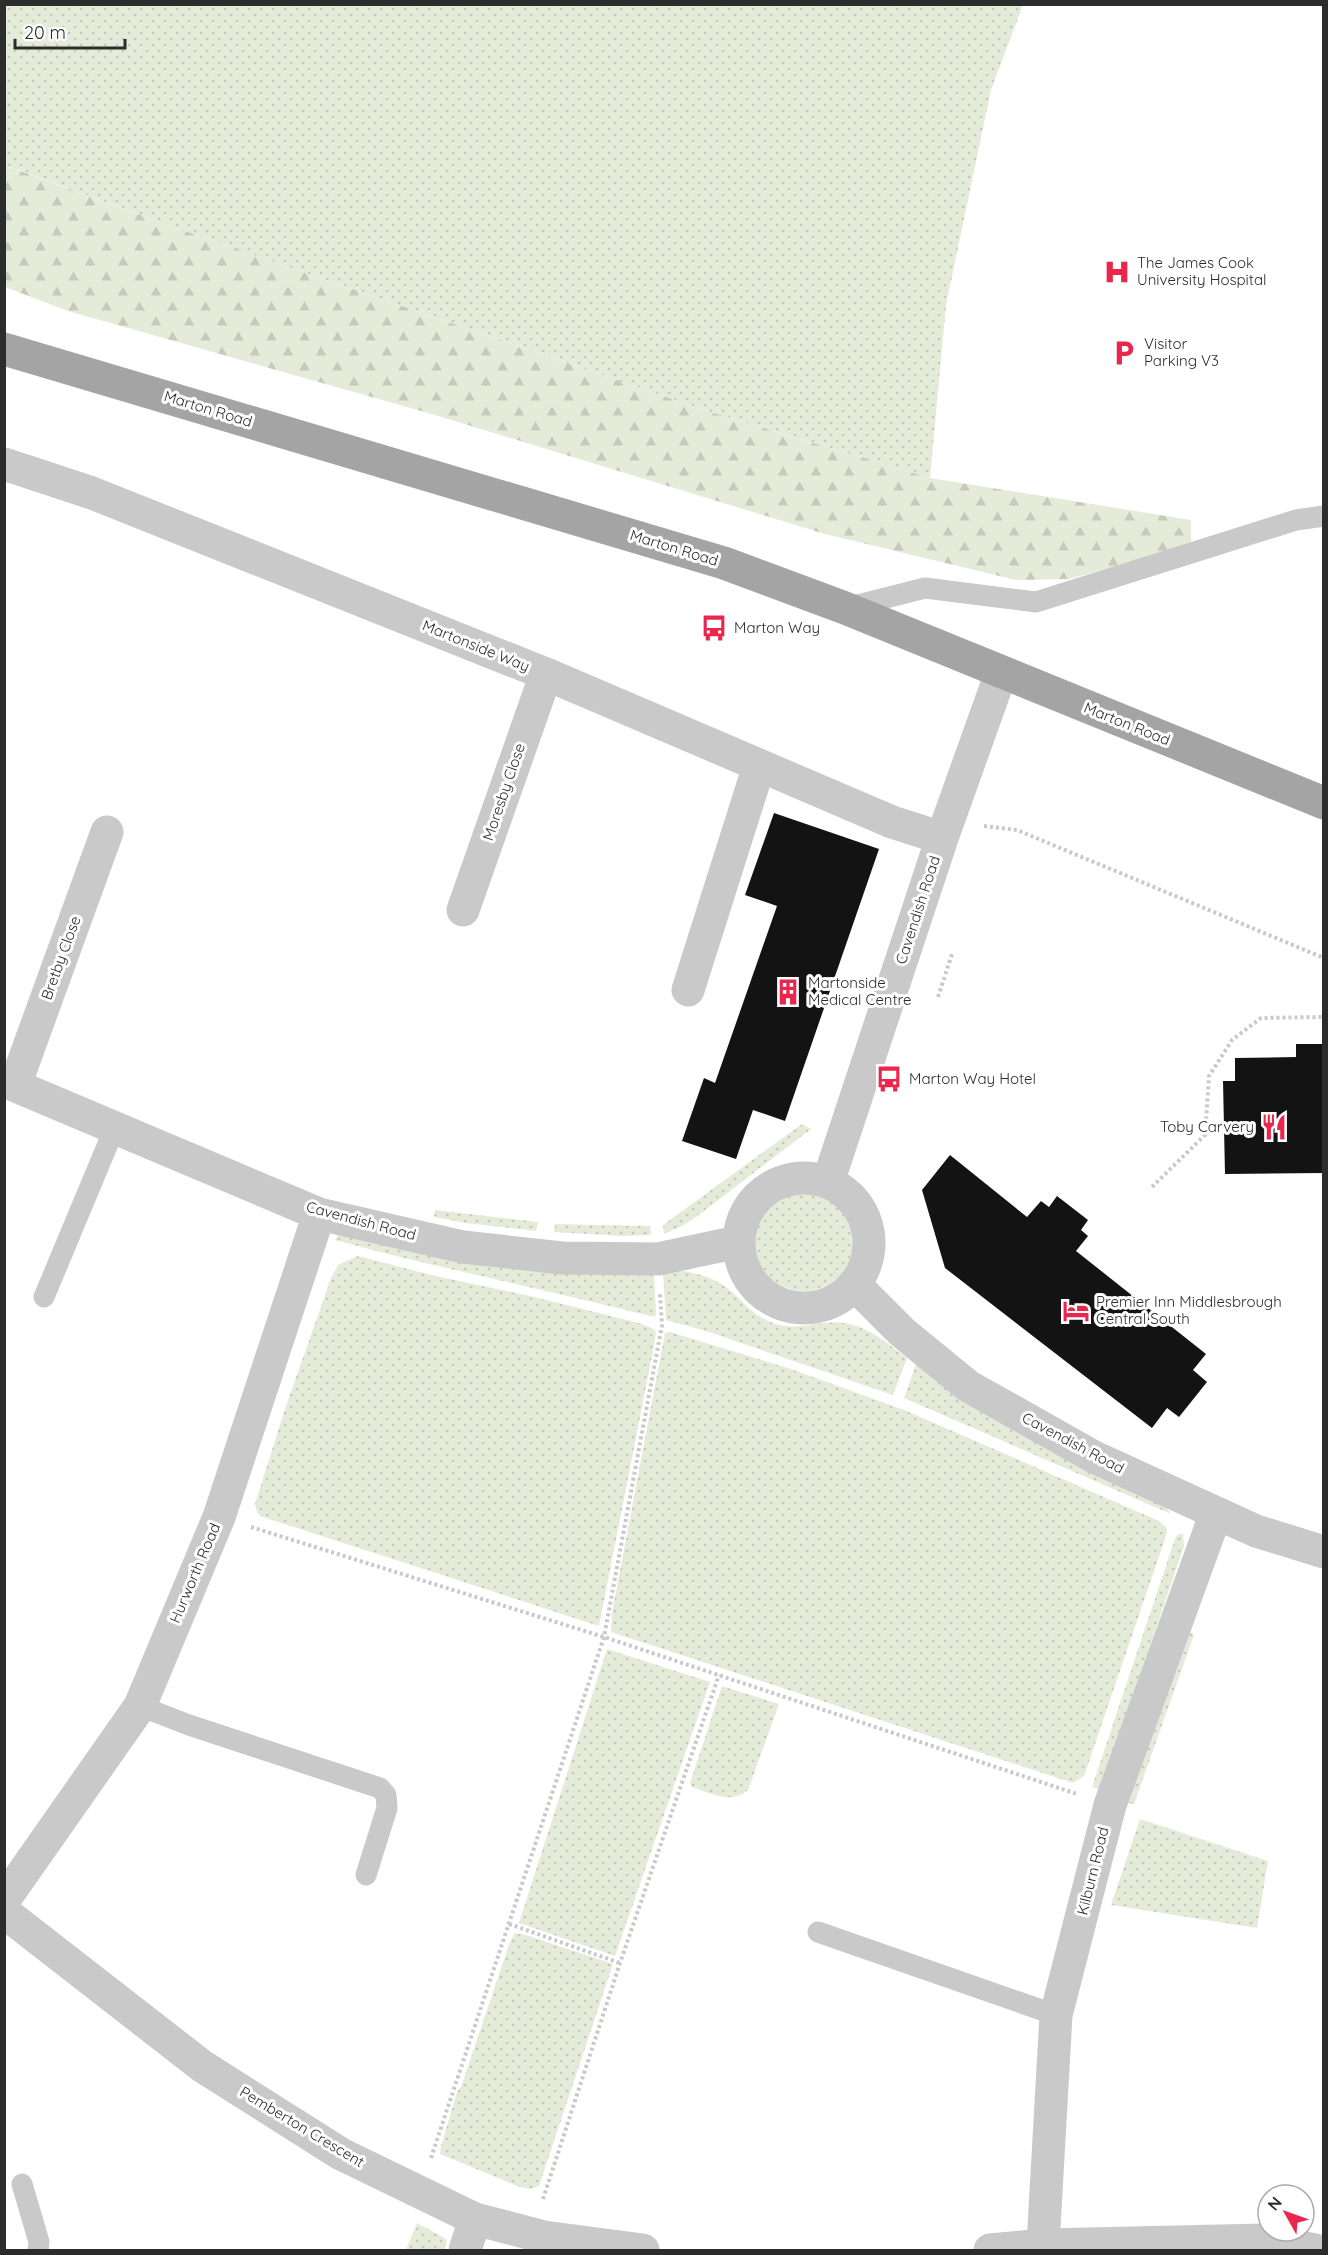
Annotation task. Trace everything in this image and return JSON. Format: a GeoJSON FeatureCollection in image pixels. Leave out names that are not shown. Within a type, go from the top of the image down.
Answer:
{"type":"FeatureCollection","features":[{"type":"Feature","properties":{"kind":"main road","name":"Marton Road"},"geometry":{"type":"LineString","coordinates":[[4,349],[724,563],[845,608],[1323,803]]}},
{"type":"Feature","properties":{"kind":"street","name":"Martonside Way"},"geometry":{"type":"LineString","coordinates":[[4,464],[92,493],[546,674],[892,822],[942,838]]}},
{"type":"Feature","properties":{"kind":"street","name":"Cavendish Road"},"geometry":{"type":"LineString","coordinates":[[828,1182],[942,838],[1001,673]]}},
{"type":"Feature","properties":{"kind":"street","name":"Moresby Close"},"geometry":{"type":"LineString","coordinates":[[463,910],[546,674]]}},
{"type":"Feature","properties":{"kind":"street"},"geometry":{"type":"LineString","coordinates":[[688,990],[759,766]]}},
{"type":"Feature","properties":{"kind":"street","name":"Bretby Close"},"geometry":{"type":"LineString","coordinates":[[10,1083],[107,832]]}},
{"type":"Feature","properties":{"kind":"street","name":"Cavendish Road"},"geometry":{"type":"LineString","coordinates":[[10,1083],[319,1214],[464,1247],[562,1258],[658,1259],[738,1242]]}},
{"type":"Feature","properties":{"kind":"street"},"geometry":{"type":"LineString","coordinates":[[807,1177],[828,1182],[846,1192],[859,1208],[867,1227],[869,1247],[864,1267],[854,1284],[839,1298],[820,1306],[801,1308],[781,1304],[764,1295],[750,1280],[741,1262],[738,1242],[742,1222],[752,1203],[767,1189],[786,1180],[807,1177]]}},
{"type":"Feature","properties":{"kind":"street","name":"Hurworth Road"},"geometry":{"type":"LineString","coordinates":[[4,1900],[140,1706],[219,1517],[319,1214]]}},
{"type":"Feature","properties":{"kind":"street","name":"Cavendish Road"},"geometry":{"type":"LineString","coordinates":[[854,1284],[902,1332],[969,1386],[1095,1457],[1256,1531],[1323,1552]]}},
{"type":"Feature","properties":{"kind":"street","name":"Kilburn Road"},"geometry":{"type":"LineString","coordinates":[[1043,2245],[1056,2015],[1110,1805],[1216,1513]]}},
{"type":"Feature","properties":{"kind":"street","name":"Pemberton Crescent"},"geometry":{"type":"LineString","coordinates":[[4,1912],[202,2066],[341,2154],[475,2219],[544,2237],[643,2250]]}},
{"type":"Feature","properties":{"kind":"street"},"geometry":{"type":"LineString","coordinates":[[465,2250],[475,2219]]}},
{"type":"Feature","properties":{"kind":"street"},"geometry":{"type":"LineString","coordinates":[[990,2250],[1043,2245],[1264,2240],[1315,2250]]}},
{"type":"Feature","properties":{"kind":"lane"},"geometry":{"type":"LineString","coordinates":[[845,608],[925,588],[1036,602],[1296,520],[1323,516]]}},
{"type":"Feature","properties":{"kind":"lane"},"geometry":{"type":"LineString","coordinates":[[44,1297],[115,1127]]}},
{"type":"Feature","properties":{"kind":"lane"},"geometry":{"type":"LineString","coordinates":[[140,1706],[189,1725],[380,1788],[386,1795],[387,1808],[366,1875]]}},
{"type":"Feature","properties":{"kind":"lane"},"geometry":{"type":"LineString","coordinates":[[818,1932],[1056,2015]]}},
{"type":"Feature","properties":{"kind":"lane"},"geometry":{"type":"LineString","coordinates":[[22,2184],[39,2242],[38,2250]]}},
{"type":"Feature","properties":{"kind":"path"},"geometry":{"type":"LineString","coordinates":[[942,838],[969,826],[994,826],[1017,830],[1323,958]]}},
{"type":"Feature","properties":{"kind":"path"},"geometry":{"type":"LineString","coordinates":[[938,997],[952,954]]}},
{"type":"Feature","properties":{"kind":"path"},"geometry":{"type":"LineString","coordinates":[[1152,1187],[1205,1135],[1209,1076],[1232,1040],[1261,1018],[1323,1017]]}},
{"type":"Feature","properties":{"kind":"path"},"geometry":{"type":"LineString","coordinates":[[419,2192],[604,1637],[662,1325],[658,1259]]}},
{"type":"Feature","properties":{"kind":"path"},"geometry":{"type":"LineString","coordinates":[[219,1517],[604,1637],[1110,1805]]}},
{"type":"Feature","properties":{"kind":"path"},"geometry":{"type":"LineString","coordinates":[[543,2199],[718,1675]]}},
{"type":"Feature","properties":{"kind":"path"},"geometry":{"type":"LineString","coordinates":[[509,1924],[620,1963]]}},
{"type":"Feature","properties":{"kind":"green space"},"geometry":{"type":"Polygon","coordinates":[[[4,5],[1023,5],[991,90],[946,305],[930,478],[704,410],[176,228],[5,165],[4,5]]]}},
{"type":"Feature","properties":{"kind":"green space"},"geometry":{"type":"Polygon","coordinates":[[[4,165],[176,228],[704,410],[930,478],[1191,520],[1191,546],[1069,579],[1016,580],[825,534],[435,415],[68,311],[5,287],[4,165]]]}},
{"type":"Feature","properties":{"kind":"green space"},"geometry":{"type":"Polygon","coordinates":[[[802,1124],[811,1129],[696,1217],[664,1234],[663,1225],[802,1124]]]}},
{"type":"Feature","properties":{"kind":"green space"},"geometry":{"type":"Polygon","coordinates":[[[804,1193],[823,1197],[839,1207],[849,1223],[853,1242],[849,1261],[839,1277],[823,1287],[804,1291],[785,1287],[769,1277],[759,1261],[755,1242],[759,1223],[769,1207],[785,1197],[804,1193]]]}},
{"type":"Feature","properties":{"kind":"green space"},"geometry":{"type":"Polygon","coordinates":[[[435,1210],[538,1222],[536,1231],[466,1223],[434,1217],[435,1210]]]}},
{"type":"Feature","properties":{"kind":"green space"},"geometry":{"type":"Polygon","coordinates":[[[555,1224],[650,1226],[651,1235],[623,1236],[554,1232],[555,1224]]]}},
{"type":"Feature","properties":{"kind":"green space"},"geometry":{"type":"Polygon","coordinates":[[[344,1235],[654,1274],[655,1317],[335,1240],[337,1236],[344,1235]]]}},
{"type":"Feature","properties":{"kind":"green space"},"geometry":{"type":"Polygon","coordinates":[[[358,1256],[431,1275],[530,1296],[639,1323],[654,1329],[656,1333],[653,1351],[599,1626],[260,1516],[257,1512],[255,1504],[285,1409],[331,1278],[338,1265],[358,1256]]]}},
{"type":"Feature","properties":{"kind":"green space"},"geometry":{"type":"Polygon","coordinates":[[[676,1270],[701,1275],[718,1282],[729,1289],[754,1313],[777,1324],[797,1326],[833,1322],[869,1331],[907,1358],[893,1395],[706,1331],[666,1320],[663,1272],[676,1270]]]}},
{"type":"Feature","properties":{"kind":"green space"},"geometry":{"type":"Polygon","coordinates":[[[670,1332],[791,1369],[904,1410],[1159,1521],[1166,1527],[1164,1542],[1084,1776],[1073,1783],[611,1632],[612,1613],[665,1333],[670,1332]]]}},
{"type":"Feature","properties":{"kind":"green space"},"geometry":{"type":"Polygon","coordinates":[[[916,1364],[1164,1504],[1171,1514],[904,1398],[916,1364]]]}},
{"type":"Feature","properties":{"kind":"green space"},"geometry":{"type":"Polygon","coordinates":[[[1183,1533],[1184,1546],[1101,1790],[1092,1787],[1175,1539],[1177,1535],[1183,1533]]]}},
{"type":"Feature","properties":{"kind":"green space"},"geometry":{"type":"Polygon","coordinates":[[[1190,1632],[1194,1635],[1134,1804],[1128,1803],[1190,1632]]]}},
{"type":"Feature","properties":{"kind":"green space"},"geometry":{"type":"Polygon","coordinates":[[[607,1649],[710,1682],[615,1956],[519,1923],[607,1649]]]}},
{"type":"Feature","properties":{"kind":"green space"},"geometry":{"type":"Polygon","coordinates":[[[722,1686],[779,1704],[748,1790],[735,1797],[714,1795],[692,1787],[690,1783],[722,1686]]]}},
{"type":"Feature","properties":{"kind":"green space"},"geometry":{"type":"Polygon","coordinates":[[[1140,1819],[1268,1861],[1257,1928],[1111,1905],[1140,1819]]]}},
{"type":"Feature","properties":{"kind":"green space"},"geometry":{"type":"Polygon","coordinates":[[[515,1933],[613,1964],[539,2186],[530,2189],[517,2186],[440,2154],[457,2092],[461,2087],[515,1933]]]}},
{"type":"Feature","properties":{"kind":"green space"},"geometry":{"type":"Polygon","coordinates":[[[417,2223],[447,2240],[445,2250],[406,2250],[417,2223]]]}},
{"type":"Feature","properties":{"kind":"building","name":"Martonside Medical Centre"},"geometry":{"type":"Polygon","coordinates":[[[774,813],[879,849],[785,1121],[753,1110],[736,1159],[682,1141],[704,1078],[715,1083],[777,906],[745,895],[774,813]]]}},
{"type":"Feature","properties":{"kind":"building","name":"Toby Carvery"},"geometry":{"type":"Polygon","coordinates":[[[1296,1044],[1324,1044],[1324,1173],[1225,1174],[1223,1081],[1235,1081],[1235,1058],[1296,1057],[1296,1044]]]}},
{"type":"Feature","properties":{"kind":"building","name":"Premier Inn Middlesbrough Central South"},"geometry":{"type":"Polygon","coordinates":[[[950,1155],[1027,1217],[1041,1201],[1049,1207],[1057,1196],[1088,1220],[1081,1230],[1088,1236],[1076,1251],[1206,1354],[1193,1370],[1207,1382],[1179,1417],[1167,1408],[1152,1428],[945,1268],[922,1190],[950,1155]]]}},
{"type":"Feature","properties":{"kind":"place","name":"The James Cook University Hospital"},"geometry":{"type":"Point","coordinates":[1117,272]}},
{"type":"Feature","properties":{"kind":"place","name":"Visitor Parking V3"},"geometry":{"type":"Point","coordinates":[1124,353]}},
{"type":"Feature","properties":{"kind":"place","name":"Marton Way"},"geometry":{"type":"Point","coordinates":[714,628]}},
{"type":"Feature","properties":{"kind":"place","name":"Martonside Medical Centre"},"geometry":{"type":"Point","coordinates":[788,992]}},
{"type":"Feature","properties":{"kind":"place","name":"Marton Way Hotel"},"geometry":{"type":"Point","coordinates":[889,1079]}},
{"type":"Feature","properties":{"kind":"place","name":"Toby Carvery"},"geometry":{"type":"Point","coordinates":[1274,1127]}},
{"type":"Feature","properties":{"kind":"place","name":"Premier Inn Middlesbrough Central South"},"geometry":{"type":"Point","coordinates":[1076,1311]}}]}
